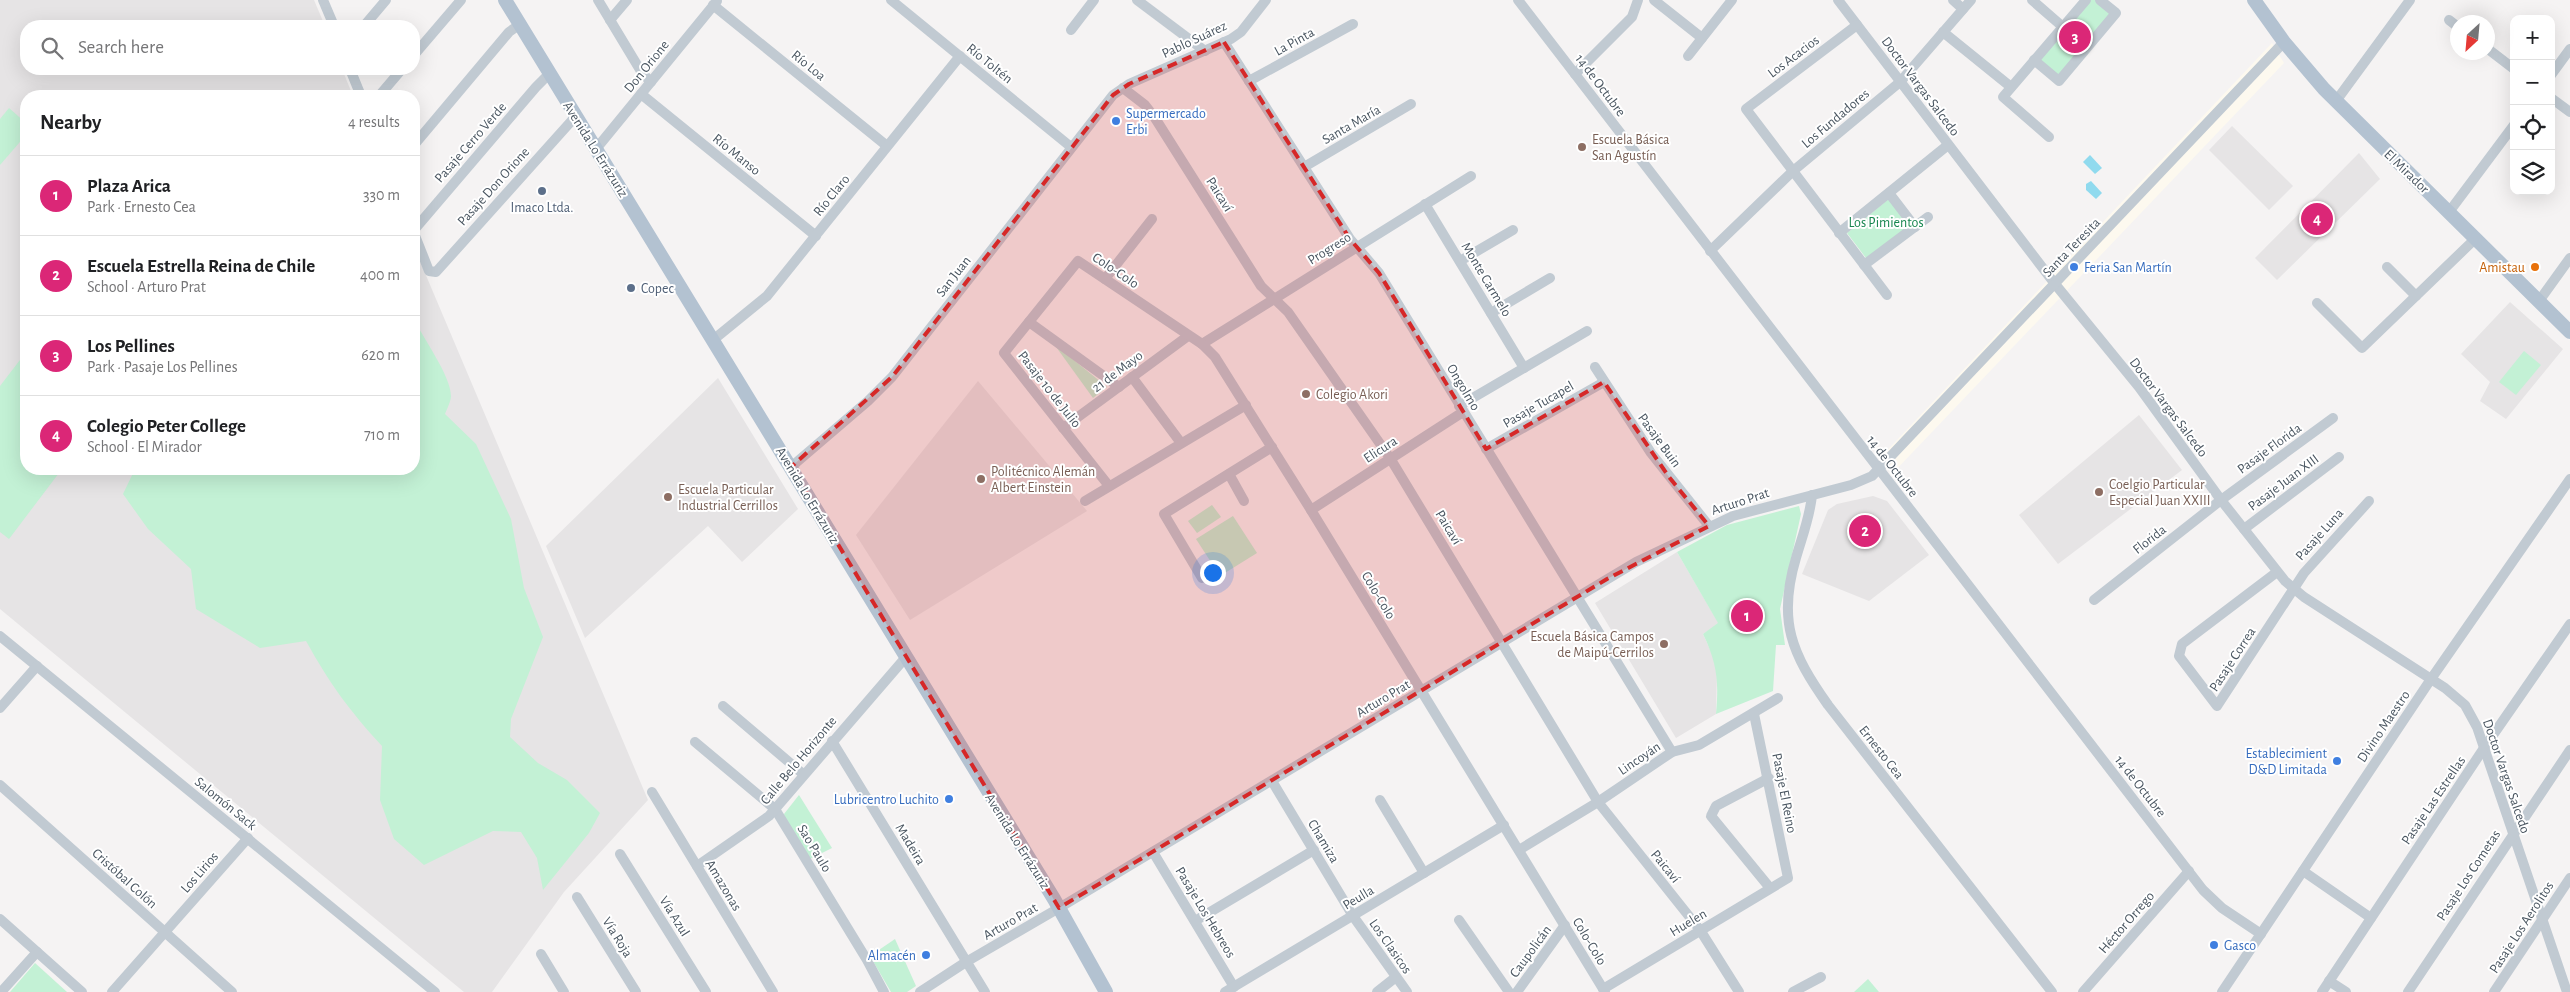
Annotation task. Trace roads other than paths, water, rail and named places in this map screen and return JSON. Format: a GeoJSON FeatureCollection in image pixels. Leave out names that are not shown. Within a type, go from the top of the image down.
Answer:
{"type":"FeatureCollection","features":[{"type":"Feature","properties":{"kind":"main road","name":"Avenida Lo Errázuriz"},"geometry":{"type":"LineString","coordinates":[[505,0],[1059,908],[1106,992]]}},
{"type":"Feature","properties":{"kind":"main road","name":"El Mirador"},"geometry":{"type":"LineString","coordinates":[[2254,0],[2284,42],[2336,101],[2570,332]]}},
{"type":"Feature","properties":{"kind":"street"},"geometry":{"type":"LineString","coordinates":[[324,0],[332,20]]}},
{"type":"Feature","properties":{"kind":"street"},"geometry":{"type":"LineString","coordinates":[[369,20],[386,0]]}},
{"type":"Feature","properties":{"kind":"street"},"geometry":{"type":"LineString","coordinates":[[420,48],[461,0]]}},
{"type":"Feature","properties":{"kind":"street"},"geometry":{"type":"LineString","coordinates":[[598,0],[642,73],[651,82]]}},
{"type":"Feature","properties":{"kind":"street"},"geometry":{"type":"LineString","coordinates":[[610,20],[627,0]]}},
{"type":"Feature","properties":{"kind":"street","name":"Río Toltén"},"geometry":{"type":"LineString","coordinates":[[891,0],[1071,147]]}},
{"type":"Feature","properties":{"kind":"street"},"geometry":{"type":"LineString","coordinates":[[1071,30],[1094,0]]}},
{"type":"Feature","properties":{"kind":"street"},"geometry":{"type":"LineString","coordinates":[[1137,0],[1205,51]]}},
{"type":"Feature","properties":{"kind":"street","name":"Pablo Suárez"},"geometry":{"type":"LineString","coordinates":[[1123,88],[1224,42],[1240,32],[1266,0]]}},
{"type":"Feature","properties":{"kind":"street","name":"14 de Octubre"},"geometry":{"type":"LineString","coordinates":[[1518,0],[2189,871],[2216,904],[2261,934]]}},
{"type":"Feature","properties":{"kind":"street"},"geometry":{"type":"LineString","coordinates":[[1575,74],[1632,17],[1638,0]]}},
{"type":"Feature","properties":{"kind":"street"},"geometry":{"type":"LineString","coordinates":[[1654,0],[1702,38]]}},
{"type":"Feature","properties":{"kind":"street"},"geometry":{"type":"LineString","coordinates":[[1688,56],[1732,0]]}},
{"type":"Feature","properties":{"kind":"street","name":"Doctor Vargas Salcedo"},"geometry":{"type":"LineString","coordinates":[[1838,0],[2055,284],[2139,387],[2221,500],[2277,572],[2294,589],[2431,678],[2465,705],[2474,719],[2567,992]]}},
{"type":"Feature","properties":{"kind":"street"},"geometry":{"type":"LineString","coordinates":[[1953,0],[1963,9]]}},
{"type":"Feature","properties":{"kind":"street","name":"Los Fundadores"},"geometry":{"type":"LineString","coordinates":[[1710,251],[1793,171],[1900,82],[1971,0]]}},
{"type":"Feature","properties":{"kind":"street"},"geometry":{"type":"LineString","coordinates":[[2032,0],[2063,27]]}},
{"type":"Feature","properties":{"kind":"street"},"geometry":{"type":"LineString","coordinates":[[2049,137],[2003,97],[2086,0]]}},
{"type":"Feature","properties":{"kind":"street"},"geometry":{"type":"LineString","coordinates":[[2034,60],[2058,81],[2116,13],[2100,0]]}},
{"type":"Feature","properties":{"kind":"street"},"geometry":{"type":"LineString","coordinates":[[2336,101],[2410,0]]}},
{"type":"Feature","properties":{"kind":"street","name":"Don Orione"},"geometry":{"type":"LineString","coordinates":[[596,149],[715,3]]}},
{"type":"Feature","properties":{"kind":"street","name":"Río Loa"},"geometry":{"type":"LineString","coordinates":[[715,3],[887,146]]}},
{"type":"Feature","properties":{"kind":"street","name":"La Pinta"},"geometry":{"type":"LineString","coordinates":[[1249,81],[1353,24]]}},
{"type":"Feature","properties":{"kind":"street"},"geometry":{"type":"LineString","coordinates":[[420,138],[509,32],[519,25]]}},
{"type":"Feature","properties":{"kind":"street","name":"Los Acacios"},"geometry":{"type":"LineString","coordinates":[[1793,171],[1746,109],[1857,25]]}},
{"type":"Feature","properties":{"kind":"street"},"geometry":{"type":"LineString","coordinates":[[1943,32],[2011,87]]}},
{"type":"Feature","properties":{"kind":"street","name":"Ongolmo"},"geometry":{"type":"LineString","coordinates":[[1224,42],[1357,247],[1379,273],[1461,409],[1579,596],[1672,752]]}},
{"type":"Feature","properties":{"kind":"street","name":"Santa Teresita"},"geometry":{"type":"LineString","coordinates":[[1880,471],[2284,42]]}},
{"type":"Feature","properties":{"kind":"street"},"geometry":{"type":"LineString","coordinates":[[2555,70],[2570,49]]}},
{"type":"Feature","properties":{"kind":"street"},"geometry":{"type":"LineString","coordinates":[[2495,54],[2510,66]]}},
{"type":"Feature","properties":{"kind":"street","name":"Río Claro"},"geometry":{"type":"LineString","coordinates":[[713,340],[759,304],[960,56]]}},
{"type":"Feature","properties":{"kind":"street","name":"Pasaje Cerro Verde"},"geometry":{"type":"LineString","coordinates":[[420,225],[468,164],[549,74]]}},
{"type":"Feature","properties":{"kind":"street"},"geometry":{"type":"LineString","coordinates":[[352,75],[359,90]]}},
{"type":"Feature","properties":{"kind":"street"},"geometry":{"type":"LineString","coordinates":[[383,90],[397,75]]}},
{"type":"Feature","properties":{"kind":"street","name":"San Juan"},"geometry":{"type":"LineString","coordinates":[[791,467],[882,388],[1108,100],[1123,88]]}},
{"type":"Feature","properties":{"kind":"street","name":"Paicaví"},"geometry":{"type":"LineString","coordinates":[[1123,88],[1140,101],[1155,118],[1261,286],[1288,312],[1390,458],[1598,802],[1700,930],[1738,992]]}},
{"type":"Feature","properties":{"kind":"street","name":"Río Manso"},"geometry":{"type":"LineString","coordinates":[[641,94],[816,236]]}},
{"type":"Feature","properties":{"kind":"street"},"geometry":{"type":"LineString","coordinates":[[2555,101],[2570,112]]}},
{"type":"Feature","properties":{"kind":"street","name":"Santa María"},"geometry":{"type":"LineString","coordinates":[[1304,167],[1411,104]]}},
{"type":"Feature","properties":{"kind":"street","name":"Pasaje Don Orione"},"geometry":{"type":"LineString","coordinates":[[420,246],[432,273],[437,271],[575,117]]}},
{"type":"Feature","properties":{"kind":"street"},"geometry":{"type":"LineString","coordinates":[[2449,212],[2510,130]]}},
{"type":"Feature","properties":{"kind":"street"},"geometry":{"type":"LineString","coordinates":[[1840,233],[1948,145]]}},
{"type":"Feature","properties":{"kind":"street"},"geometry":{"type":"LineString","coordinates":[[1793,171],[1887,295]]}},
{"type":"Feature","properties":{"kind":"street","name":"Progreso"},"geometry":{"type":"LineString","coordinates":[[1202,344],[1471,176]]}},
{"type":"Feature","properties":{"kind":"street"},"geometry":{"type":"LineString","coordinates":[[1889,193],[1915,227]]}},
{"type":"Feature","properties":{"kind":"street","name":"Monte Carmelo"},"geometry":{"type":"LineString","coordinates":[[1425,204],[1524,368]]}},
{"type":"Feature","properties":{"kind":"street"},"geometry":{"type":"LineString","coordinates":[[1864,266],[1928,217]]}},
{"type":"Feature","properties":{"kind":"street"},"geometry":{"type":"LineString","coordinates":[[1105,279],[1152,219]]}},
{"type":"Feature","properties":{"kind":"street"},"geometry":{"type":"LineString","coordinates":[[1460,261],[1513,230]]}},
{"type":"Feature","properties":{"kind":"street"},"geometry":{"type":"LineString","coordinates":[[2317,303],[2362,348],[2476,238]]}},
{"type":"Feature","properties":{"kind":"street"},"geometry":{"type":"LineString","coordinates":[[2539,301],[2570,258]]}},
{"type":"Feature","properties":{"kind":"street","name":"Colo-Colo"},"geometry":{"type":"LineString","coordinates":[[1078,261],[1202,344],[1215,357],[1311,510],[1604,990]]}},
{"type":"Feature","properties":{"kind":"street","name":"Pasaje 10 de Julio"},"geometry":{"type":"LineString","coordinates":[[1078,261],[1004,353],[1110,486]]}},
{"type":"Feature","properties":{"kind":"street"},"geometry":{"type":"LineString","coordinates":[[2387,267],[2416,296]]}},
{"type":"Feature","properties":{"kind":"street"},"geometry":{"type":"LineString","coordinates":[[1491,313],[1550,278]]}},
{"type":"Feature","properties":{"kind":"street"},"geometry":{"type":"LineString","coordinates":[[1029,322],[1119,387]]}},
{"type":"Feature","properties":{"kind":"street","name":"Elicura"},"geometry":{"type":"LineString","coordinates":[[1311,510],[1524,368],[1587,331]]}},
{"type":"Feature","properties":{"kind":"street","name":"21 de Mayo"},"geometry":{"type":"LineString","coordinates":[[1063,428],[1188,336]]}},
{"type":"Feature","properties":{"kind":"street","name":"Pasaje Buin"},"geometry":{"type":"LineString","coordinates":[[1595,367],[1651,453],[1709,526]]}},
{"type":"Feature","properties":{"kind":"street"},"geometry":{"type":"LineString","coordinates":[[1132,377],[1181,443]]}},
{"type":"Feature","properties":{"kind":"street","name":"Pasaje Tucapel"},"geometry":{"type":"LineString","coordinates":[[1486,449],[1604,382]]}},
{"type":"Feature","properties":{"kind":"street"},"geometry":{"type":"LineString","coordinates":[[1085,501],[1246,405]]}},
{"type":"Feature","properties":{"kind":"street","name":"Pasaje Florida"},"geometry":{"type":"LineString","coordinates":[[2221,500],[2333,418]]}},
{"type":"Feature","properties":{"kind":"street"},"geometry":{"type":"LineString","coordinates":[[1202,578],[1164,514],[1272,447]]}},
{"type":"Feature","properties":{"kind":"street","name":"Pasaje Juan XIII"},"geometry":{"type":"LineString","coordinates":[[2244,530],[2339,457]]}},
{"type":"Feature","properties":{"kind":"street","name":"Arturo Prat"},"geometry":{"type":"LineString","coordinates":[[920,992],[966,962],[1636,562],[1709,526],[1747,511],[1860,482],[1880,471]]}},
{"type":"Feature","properties":{"kind":"street"},"geometry":{"type":"LineString","coordinates":[[1229,474],[1244,500]]}},
{"type":"Feature","properties":{"kind":"street","name":"Divino Maestro"},"geometry":{"type":"LineString","coordinates":[[2222,992],[2431,678],[2568,484]]}},
{"type":"Feature","properties":{"kind":"street","name":"Ernesto Cea"},"geometry":{"type":"LineString","coordinates":[[1812,495],[1809,516],[1794,562],[1786,608],[1789,633],[1797,654],[1828,706],[2052,992]]}},
{"type":"Feature","properties":{"kind":"street","name":"Florida"},"geometry":{"type":"LineString","coordinates":[[2094,600],[2221,500]]}},
{"type":"Feature","properties":{"kind":"street","name":"Pasaje Luna"},"geometry":{"type":"LineString","coordinates":[[2294,589],[2304,573],[2369,500]]}},
{"type":"Feature","properties":{"kind":"street","name":"Pasaje Correa"},"geometry":{"type":"LineString","coordinates":[[2277,572],[2182,644],[2178,651],[2179,656],[2217,706],[2294,589]]}},
{"type":"Feature","properties":{"kind":"street","name":"Pasaje Las Estrellas"},"geometry":{"type":"LineString","coordinates":[[2322,992],[2484,748],[2570,624]]}},
{"type":"Feature","properties":{"kind":"street","name":"Salomón Sack"},"geometry":{"type":"LineString","coordinates":[[0,636],[435,992]]}},
{"type":"Feature","properties":{"kind":"street","name":"Calle Belo Horizonte"},"geometry":{"type":"LineString","coordinates":[[697,866],[754,828],[775,809],[803,774],[906,657]]}},
{"type":"Feature","properties":{"kind":"street"},"geometry":{"type":"LineString","coordinates":[[0,708],[37,666]]}},
{"type":"Feature","properties":{"kind":"street","name":"Lincoyán"},"geometry":{"type":"LineString","coordinates":[[1519,850],[1598,802],[1672,752],[1682,748],[1694,748],[1778,698]]}},
{"type":"Feature","properties":{"kind":"street"},"geometry":{"type":"LineString","coordinates":[[723,706],[803,774]]}},
{"type":"Feature","properties":{"kind":"street","name":"Pasaje El Reino"},"geometry":{"type":"LineString","coordinates":[[1754,714],[1769,778],[1788,878]]}},
{"type":"Feature","properties":{"kind":"street","name":"Madeira"},"geometry":{"type":"LineString","coordinates":[[832,741],[985,992]]}},
{"type":"Feature","properties":{"kind":"street","name":"Sao Paulo"},"geometry":{"type":"LineString","coordinates":[[695,742],[775,809],[867,960],[884,992]]}},
{"type":"Feature","properties":{"kind":"street","name":"Pasaje Los Cometas"},"geometry":{"type":"LineString","coordinates":[[2408,992],[2570,750]]}},
{"type":"Feature","properties":{"kind":"street"},"geometry":{"type":"LineString","coordinates":[[1769,778],[1716,806],[1711,816],[1770,888]]}},
{"type":"Feature","properties":{"kind":"street","name":"Chamiza"},"geometry":{"type":"LineString","coordinates":[[1272,780],[1353,916]]}},
{"type":"Feature","properties":{"kind":"street","name":"Cristóbal Colón"},"geometry":{"type":"LineString","coordinates":[[0,785],[232,992]]}},
{"type":"Feature","properties":{"kind":"street","name":"Amazonas"},"geometry":{"type":"LineString","coordinates":[[652,792],[773,992]]}},
{"type":"Feature","properties":{"kind":"street"},"geometry":{"type":"LineString","coordinates":[[1380,800],[1424,873]]}},
{"type":"Feature","properties":{"kind":"street","name":"Peulla"},"geometry":{"type":"LineString","coordinates":[[1230,989],[1504,825]]}},
{"type":"Feature","properties":{"kind":"street","name":"Los Lirios"},"geometry":{"type":"LineString","coordinates":[[112,992],[248,838]]}},
{"type":"Feature","properties":{"kind":"street"},"geometry":{"type":"LineString","coordinates":[[1195,921],[1314,850]]}},
{"type":"Feature","properties":{"kind":"street","name":"Pasaje Los Hebreos"},"geometry":{"type":"LineString","coordinates":[[1153,852],[1195,921],[1230,989]]}},
{"type":"Feature","properties":{"kind":"street","name":"Vía Azul"},"geometry":{"type":"LineString","coordinates":[[620,854],[706,992]]}},
{"type":"Feature","properties":{"kind":"street","name":"Héctor Orrego"},"geometry":{"type":"LineString","coordinates":[[2084,992],[2189,871]]}},
{"type":"Feature","properties":{"kind":"street"},"geometry":{"type":"LineString","coordinates":[[2303,871],[2371,918]]}},
{"type":"Feature","properties":{"kind":"street","name":"Huelen"},"geometry":{"type":"LineString","coordinates":[[1604,990],[1788,878]]}},
{"type":"Feature","properties":{"kind":"street","name":"Pasaje Los Aerolitos"},"geometry":{"type":"LineString","coordinates":[[2494,992],[2570,878]]}},
{"type":"Feature","properties":{"kind":"street","name":"Vía Roja"},"geometry":{"type":"LineString","coordinates":[[577,897],[636,992]]}},
{"type":"Feature","properties":{"kind":"street","name":"Los Clasicos"},"geometry":{"type":"LineString","coordinates":[[1353,916],[1407,992]]}},
{"type":"Feature","properties":{"kind":"street"},"geometry":{"type":"LineString","coordinates":[[0,919],[82,992]]}},
{"type":"Feature","properties":{"kind":"street"},"geometry":{"type":"LineString","coordinates":[[1459,920],[1508,992]]}},
{"type":"Feature","properties":{"kind":"street","name":"Caupolicán"},"geometry":{"type":"LineString","coordinates":[[1517,992],[1566,925]]}},
{"type":"Feature","properties":{"kind":"street"},"geometry":{"type":"LineString","coordinates":[[1,992],[37,952]]}},
{"type":"Feature","properties":{"kind":"street"},"geometry":{"type":"LineString","coordinates":[[541,954],[564,992]]}},
{"type":"Feature","properties":{"kind":"street"},"geometry":{"type":"LineString","coordinates":[[1793,992],[1821,976]]}},
{"type":"Feature","properties":{"kind":"street"},"geometry":{"type":"LineString","coordinates":[[1377,992],[1396,977]]}},
{"type":"Feature","properties":{"kind":"street"},"geometry":{"type":"LineString","coordinates":[[2329,981],[2346,992]]}},
{"type":"Feature","properties":{"kind":"water"},"geometry":{"type":"Polygon","coordinates":[[[2090,155],[2102,168],[2095,174],[2083,162],[2090,155]]]}},
{"type":"Feature","properties":{"kind":"water"},"geometry":{"type":"Polygon","coordinates":[[[2091,181],[2102,193],[2096,199],[2086,190],[2086,184],[2091,181]]]}},
{"type":"Feature","properties":{"kind":"place","name":"Los Pellines"},"geometry":{"type":"Point","coordinates":[2075,37]}},
{"type":"Feature","properties":{"kind":"place","name":"Supermercado Erbi"},"geometry":{"type":"Point","coordinates":[1116,121]}},
{"type":"Feature","properties":{"kind":"place","name":"Escuela Básica San Agustín"},"geometry":{"type":"Point","coordinates":[1582,147]}},
{"type":"Feature","properties":{"kind":"place","name":"Imaco Ltda."},"geometry":{"type":"Point","coordinates":[542,191]}},
{"type":"Feature","properties":{"kind":"place","name":"Colegio Peter College"},"geometry":{"type":"Point","coordinates":[2317,219]}},
{"type":"Feature","properties":{"kind":"place","name":"Feria San Martín"},"geometry":{"type":"Point","coordinates":[2074,267]}},
{"type":"Feature","properties":{"kind":"place","name":"Amistau"},"geometry":{"type":"Point","coordinates":[2535,267]}},
{"type":"Feature","properties":{"kind":"place","name":"Copec"},"geometry":{"type":"Point","coordinates":[631,288]}},
{"type":"Feature","properties":{"kind":"place","name":"Colegio Akori"},"geometry":{"type":"Point","coordinates":[1306,394]}},
{"type":"Feature","properties":{"kind":"place","name":"Politécnico Alemán Albert Einstein"},"geometry":{"type":"Point","coordinates":[981,479]}},
{"type":"Feature","properties":{"kind":"place","name":"Coelgio Particular Especial Juan XXIII"},"geometry":{"type":"Point","coordinates":[2099,492]}},
{"type":"Feature","properties":{"kind":"place","name":"Escuela Particular Industrial Cerrillos"},"geometry":{"type":"Point","coordinates":[668,497]}},
{"type":"Feature","properties":{"kind":"place","name":"Escuela Estrella Reina de Chile"},"geometry":{"type":"Point","coordinates":[1865,531]}},
{"type":"Feature","properties":{"kind":"place","name":"Plaza Arica"},"geometry":{"type":"Point","coordinates":[1747,616]}},
{"type":"Feature","properties":{"kind":"place","name":"Escuela Básica Campos de Maipú-Cerrilos"},"geometry":{"type":"Point","coordinates":[1664,644]}},
{"type":"Feature","properties":{"kind":"place","name":"Establecimient D&D Limitada"},"geometry":{"type":"Point","coordinates":[2337,761]}},
{"type":"Feature","properties":{"kind":"place","name":"Lubricentro Luchito"},"geometry":{"type":"Point","coordinates":[949,799]}},
{"type":"Feature","properties":{"kind":"place","name":"Gasco"},"geometry":{"type":"Point","coordinates":[2214,945]}},
{"type":"Feature","properties":{"kind":"place","name":"Almacén"},"geometry":{"type":"Point","coordinates":[926,955]}},
{"type":"Feature","properties":{"kind":"park label","name":"Los Pimientos"},"geometry":{"type":"Point","coordinates":[1886,222]}}]}
